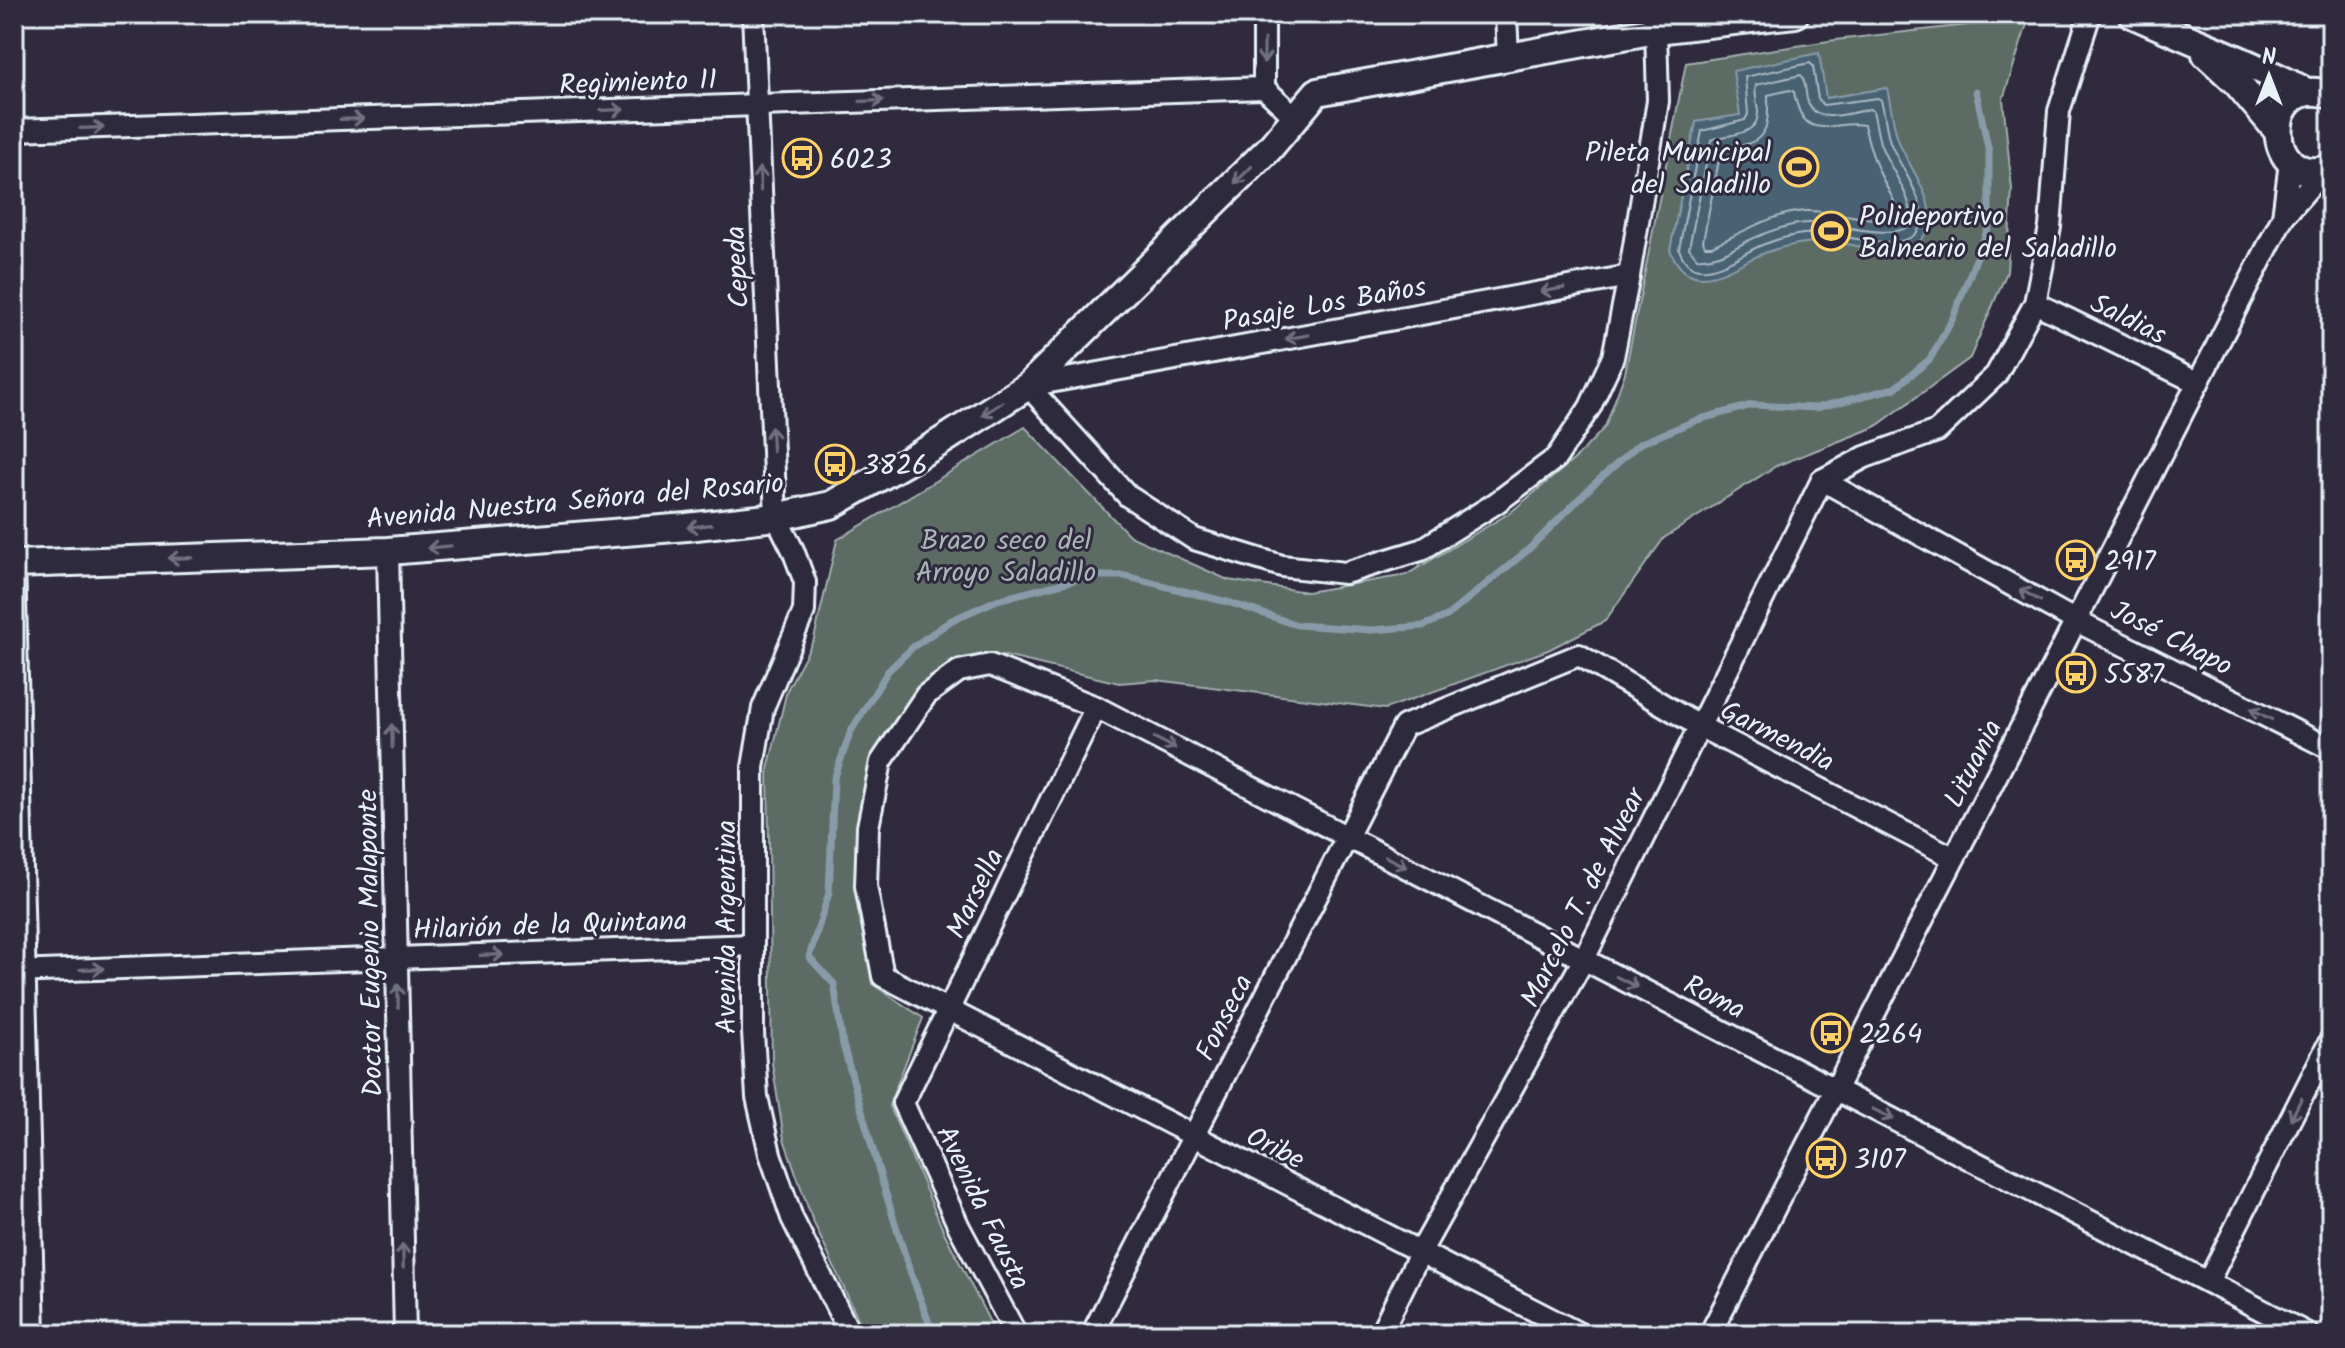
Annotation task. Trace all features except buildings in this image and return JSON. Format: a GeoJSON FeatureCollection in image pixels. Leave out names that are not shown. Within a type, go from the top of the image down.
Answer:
{"type":"FeatureCollection","features":[{"type":"Feature","properties":{"kind":"street","name":"Cepeda"},"geometry":{"type":"LineString","coordinates":[[753,14],[776,517]]}},
{"type":"Feature","properties":{"kind":"street"},"geometry":{"type":"LineString","coordinates":[[1264,14],[1264,88],[1296,118]]}},
{"type":"Feature","properties":{"kind":"street"},"geometry":{"type":"LineString","coordinates":[[1506,14],[1508,57]]}},
{"type":"Feature","properties":{"kind":"street","name":"Avenida Nuestra Señora del Rosario"},"geometry":{"type":"LineString","coordinates":[[14,562],[388,551],[687,527],[776,517],[831,505],[934,446],[1028,386],[1269,149],[1317,92],[1656,30],[1795,14]]}},
{"type":"Feature","properties":{"kind":"street"},"geometry":{"type":"LineString","coordinates":[[1822,480],[1865,457],[1937,431],[1996,375],[2035,303],[2050,227],[2059,111],[2090,14]]}},
{"type":"Feature","properties":{"kind":"street"},"geometry":{"type":"LineString","coordinates":[[2132,14],[2319,93]]}},
{"type":"Feature","properties":{"kind":"street"},"geometry":{"type":"LineString","coordinates":[[1028,386],[1128,496],[1194,539],[1282,566],[1345,573],[1421,550],[1496,503],[1556,458],[1590,407],[1613,357],[1658,101],[1656,30]]}},
{"type":"Feature","properties":{"kind":"street"},"geometry":{"type":"LineString","coordinates":[[2195,43],[2237,83],[2276,129]]}},
{"type":"Feature","properties":{"kind":"street","name":"Regimiento 11"},"geometry":{"type":"LineString","coordinates":[[14,130],[1264,88]]}},
{"type":"Feature","properties":{"kind":"street"},"geometry":{"type":"LineString","coordinates":[[2319,93],[2292,100],[2281,113],[2276,129],[2279,147],[2290,162],[2305,170],[2327,169]]}},
{"type":"Feature","properties":{"kind":"street","name":"Lituania"},"geometry":{"type":"LineString","coordinates":[[2283,217],[2290,162]]}},
{"type":"Feature","properties":{"kind":"street","name":"Lituania"},"geometry":{"type":"LineString","coordinates":[[1710,1334],[2283,217],[2327,169]]}},
{"type":"Feature","properties":{"kind":"street","name":"Pasaje Los Baños"},"geometry":{"type":"LineString","coordinates":[[1028,386],[1629,276]]}},
{"type":"Feature","properties":{"kind":"street","name":"Saldias"},"geometry":{"type":"LineString","coordinates":[[2035,303],[2198,383]]}},
{"type":"Feature","properties":{"kind":"street","name":"José Chapo"},"geometry":{"type":"LineString","coordinates":[[1822,480],[2076,621],[2331,749]]}},
{"type":"Feature","properties":{"kind":"street","name":"Marcelo T. de Alvear"},"geometry":{"type":"LineString","coordinates":[[1380,1334],[1421,1251],[1584,959],[1822,480]]}},
{"type":"Feature","properties":{"kind":"street","name":"Avenida Argentina"},"geometry":{"type":"LineString","coordinates":[[776,517],[805,582],[804,611],[763,708],[753,767],[752,945],[757,1097],[770,1154],[792,1218],[850,1334]]}},
{"type":"Feature","properties":{"kind":"street","name":"Doctor Eugenio Malaponte"},"geometry":{"type":"LineString","coordinates":[[388,551],[405,1334]]}},
{"type":"Feature","properties":{"kind":"street"},"geometry":{"type":"LineString","coordinates":[[14,562],[20,972],[34,1334]]}},
{"type":"Feature","properties":{"kind":"street","name":"Garmendia"},"geometry":{"type":"LineString","coordinates":[[1579,655],[1699,726],[1954,858]]}},
{"type":"Feature","properties":{"kind":"street","name":"Fonseca"},"geometry":{"type":"LineString","coordinates":[[1092,1334],[1404,726],[1579,655]]}},
{"type":"Feature","properties":{"kind":"street"},"geometry":{"type":"LineString","coordinates":[[948,1011],[883,976],[866,886],[868,827],[881,762],[926,695],[959,671],[990,665],[1096,707]]}},
{"type":"Feature","properties":{"kind":"street","name":"Roma"},"geometry":{"type":"LineString","coordinates":[[1096,707],[2308,1334]]}},
{"type":"Feature","properties":{"kind":"street","name":"Marsella"},"geometry":{"type":"LineString","coordinates":[[903,1103],[1096,707]]}},
{"type":"Feature","properties":{"kind":"street","name":"Hilarión de la Quintana"},"geometry":{"type":"LineString","coordinates":[[20,972],[752,945]]}},
{"type":"Feature","properties":{"kind":"street","name":"Oribe"},"geometry":{"type":"LineString","coordinates":[[948,1011],[1580,1334]]}},
{"type":"Feature","properties":{"kind":"street"},"geometry":{"type":"LineString","coordinates":[[2208,1282],[2330,1046]]}},
{"type":"Feature","properties":{"kind":"street","name":"Avenida Fausta"},"geometry":{"type":"LineString","coordinates":[[903,1103],[959,1227],[1016,1334]]}},
{"type":"Feature","properties":{"kind":"green space","name":"Brazo seco del Arroyo Saladillo"},"geometry":{"type":"Polygon","coordinates":[[[2029,18],[2003,99],[2012,189],[2007,272],[1970,358],[1875,427],[1776,466],[1664,538],[1605,621],[1548,650],[1385,709],[1156,680],[1119,683],[1005,656],[959,662],[920,688],[870,759],[857,830],[859,887],[872,984],[923,1018],[889,1105],[944,1232],[996,1334],[865,1334],[812,1219],[784,1139],[772,1063],[768,769],[787,690],[814,639],[837,540],[1025,427],[1130,536],[1228,580],[1307,592],[1406,575],[1511,512],[1577,457],[1605,427],[1625,373],[1686,63],[1835,40],[2029,18]]]}},
{"type":"Feature","properties":{"kind":"water","name":"Pileta Municipal del Saladillo"},"geometry":{"type":"Polygon","coordinates":[[[1819,53],[1826,98],[1887,88],[1899,142],[1922,188],[1930,213],[1924,236],[1907,249],[1896,251],[1829,242],[1802,243],[1767,252],[1714,275],[1701,277],[1690,274],[1679,266],[1670,250],[1696,122],[1740,115],[1733,71],[1819,53]]]}},
{"type":"Feature","properties":{"kind":"waterway"},"geometry":{"type":"LineString","coordinates":[[933,1334],[908,1265],[843,1045],[834,984],[809,957],[829,893],[834,779],[851,731],[888,671],[913,647],[952,620],[997,600],[1090,576],[1125,576],[1231,603],[1297,625],[1372,630],[1423,626],[1447,616],[1528,550],[1639,444],[1697,420],[1752,405],[1816,408],[1895,388],[1930,359],[1952,320],[1989,226],[1989,152],[1976,91]]}},
{"type":"Feature","properties":{"kind":"place","name":"6023"},"geometry":{"type":"Point","coordinates":[802,158]}},
{"type":"Feature","properties":{"kind":"place","name":"Pileta Municipal del Saladillo"},"geometry":{"type":"Point","coordinates":[1799,167]}},
{"type":"Feature","properties":{"kind":"place","name":"Polideportivo Balneario del Saladillo"},"geometry":{"type":"Point","coordinates":[1831,231]}},
{"type":"Feature","properties":{"kind":"place","name":"3826"},"geometry":{"type":"Point","coordinates":[835,464]}},
{"type":"Feature","properties":{"kind":"place","name":"2917"},"geometry":{"type":"Point","coordinates":[2076,560]}},
{"type":"Feature","properties":{"kind":"place","name":"5587"},"geometry":{"type":"Point","coordinates":[2076,673]}},
{"type":"Feature","properties":{"kind":"place","name":"2264"},"geometry":{"type":"Point","coordinates":[1831,1033]}},
{"type":"Feature","properties":{"kind":"place","name":"3107"},"geometry":{"type":"Point","coordinates":[1826,1158]}}]}
